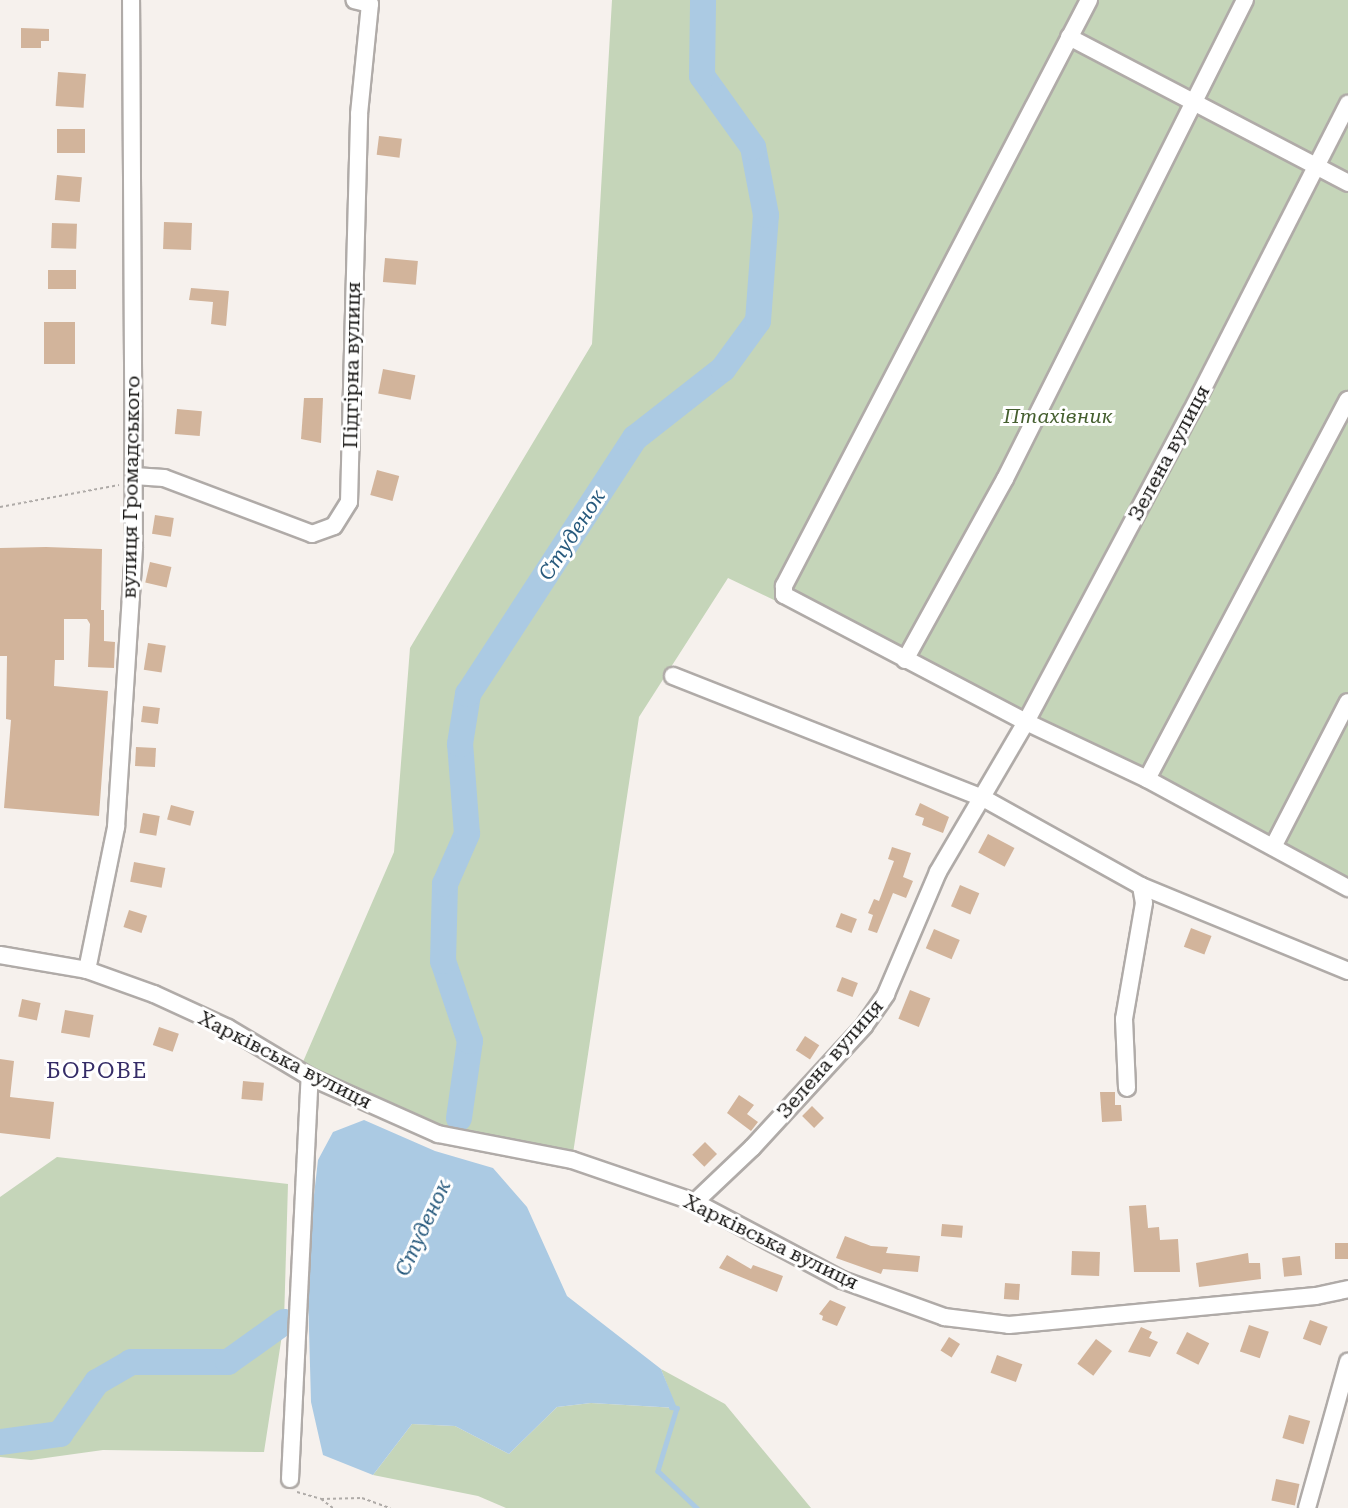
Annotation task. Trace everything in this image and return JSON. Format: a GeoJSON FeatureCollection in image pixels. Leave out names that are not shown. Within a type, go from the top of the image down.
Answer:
{"type":"FeatureCollection","features":[{"type":"Feature","properties":{"kind":"street","name":"вулиця Громадського"},"geometry":{"type":"LineString","coordinates":[[87,970],[116,827],[134,547],[131,0]]}},
{"type":"Feature","properties":{"kind":"street","name":"Підгірна вулиця"},"geometry":{"type":"LineString","coordinates":[[134,476],[164,478],[312,534],[334,526],[349,502],[359,114],[370,4],[354,0]]}},
{"type":"Feature","properties":{"kind":"street"},"geometry":{"type":"LineString","coordinates":[[1089,0],[784,586],[784,595],[796,604],[1026,722],[1147,779],[1348,888]]}},
{"type":"Feature","properties":{"kind":"street"},"geometry":{"type":"LineString","coordinates":[[904,660],[1005,479],[1245,0]]}},
{"type":"Feature","properties":{"kind":"street"},"geometry":{"type":"LineString","coordinates":[[1069,37],[1348,183]]}},
{"type":"Feature","properties":{"kind":"street","name":"Зелена вулиця"},"geometry":{"type":"LineString","coordinates":[[695,1202],[752,1148],[870,1018],[886,994],[938,872],[1026,722],[1348,104]]}},
{"type":"Feature","properties":{"kind":"street"},"geometry":{"type":"LineString","coordinates":[[1147,779],[1348,400]]}},
{"type":"Feature","properties":{"kind":"street"},"geometry":{"type":"LineString","coordinates":[[673,676],[983,798],[1142,886],[1348,971]]}},
{"type":"Feature","properties":{"kind":"street"},"geometry":{"type":"LineString","coordinates":[[1274,847],[1348,702]]}},
{"type":"Feature","properties":{"kind":"street"},"geometry":{"type":"LineString","coordinates":[[1127,1088],[1124,1019],[1144,903],[1142,886]]}},
{"type":"Feature","properties":{"kind":"street","name":"Харківська вулиця"},"geometry":{"type":"LineString","coordinates":[[0,955],[87,970],[228,1028],[310,1077],[438,1134],[572,1160],[695,1202],[842,1280],[944,1317],[1009,1325],[1316,1296],[1348,1289]]}},
{"type":"Feature","properties":{"kind":"street"},"geometry":{"type":"LineString","coordinates":[[290,1479],[310,1077]]}},
{"type":"Feature","properties":{"kind":"street"},"geometry":{"type":"LineString","coordinates":[[1307,1508],[1348,1362]]}},
{"type":"Feature","properties":{"kind":"path"},"geometry":{"type":"LineString","coordinates":[[0,507],[37,498],[93,493],[117,487],[134,476]]}},
{"type":"Feature","properties":{"kind":"path"},"geometry":{"type":"LineString","coordinates":[[290,1479],[296,1492],[321,1499],[362,1498],[390,1508]]}},
{"type":"Feature","properties":{"kind":"path"},"geometry":{"type":"LineString","coordinates":[[321,1499],[333,1508]]}},
{"type":"Feature","properties":{"kind":"green space","name":"Птахівник"},"geometry":{"type":"Polygon","coordinates":[[[612,0],[1348,0],[1348,888],[1132,772],[728,578],[639,717],[572,1160],[438,1134],[299,1071],[394,852],[410,648],[592,344],[612,0]]]}},
{"type":"Feature","properties":{"kind":"green space"},"geometry":{"type":"Polygon","coordinates":[[[57,1157],[288,1184],[284,1322],[264,1452],[103,1450],[31,1460],[0,1457],[0,1197],[57,1157]]]}},
{"type":"Feature","properties":{"kind":"green space"},"geometry":{"type":"Polygon","coordinates":[[[661,1369],[725,1404],[811,1508],[506,1508],[478,1496],[373,1475],[412,1424],[455,1426],[509,1454],[557,1407],[591,1403],[676,1408],[661,1369]]]}},
{"type":"Feature","properties":{"kind":"water"},"geometry":{"type":"Polygon","coordinates":[[[364,1120],[435,1151],[493,1168],[527,1207],[567,1296],[661,1369],[677,1408],[591,1403],[557,1407],[509,1454],[455,1426],[412,1424],[373,1475],[323,1455],[311,1402],[307,1256],[318,1160],[333,1132],[364,1120]]]}},
{"type":"Feature","properties":{"kind":"building"},"geometry":{"type":"Polygon","coordinates":[[[21,28],[49,29],[49,41],[41,41],[41,48],[21,48],[21,28]]]}},
{"type":"Feature","properties":{"kind":"building"},"geometry":{"type":"Polygon","coordinates":[[[58,72],[86,74],[84,108],[56,106],[58,72]]]}},
{"type":"Feature","properties":{"kind":"building"},"geometry":{"type":"Polygon","coordinates":[[[57,129],[85,129],[85,153],[57,153],[57,129]]]}},
{"type":"Feature","properties":{"kind":"building"},"geometry":{"type":"Polygon","coordinates":[[[379,136],[402,139],[400,158],[377,155],[379,136]]]}},
{"type":"Feature","properties":{"kind":"building"},"geometry":{"type":"Polygon","coordinates":[[[57,175],[82,177],[80,202],[55,200],[57,175]]]}},
{"type":"Feature","properties":{"kind":"building"},"geometry":{"type":"Polygon","coordinates":[[[164,222],[192,223],[191,250],[163,249],[164,222]]]}},
{"type":"Feature","properties":{"kind":"building"},"geometry":{"type":"Polygon","coordinates":[[[52,223],[77,224],[76,249],[51,248],[52,223]]]}},
{"type":"Feature","properties":{"kind":"building"},"geometry":{"type":"Polygon","coordinates":[[[385,258],[418,261],[416,285],[383,282],[385,258]]]}},
{"type":"Feature","properties":{"kind":"building"},"geometry":{"type":"Polygon","coordinates":[[[48,270],[76,270],[76,289],[48,289],[48,270]]]}},
{"type":"Feature","properties":{"kind":"building"},"geometry":{"type":"Polygon","coordinates":[[[191,288],[229,291],[226,326],[211,324],[213,302],[189,300],[191,288]]]}},
{"type":"Feature","properties":{"kind":"building"},"geometry":{"type":"Polygon","coordinates":[[[44,322],[75,322],[75,364],[44,364],[44,322]]]}},
{"type":"Feature","properties":{"kind":"building"},"geometry":{"type":"Polygon","coordinates":[[[383,369],[415,375],[411,400],[378,394],[383,369]]]}},
{"type":"Feature","properties":{"kind":"building"},"geometry":{"type":"Polygon","coordinates":[[[304,398],[323,398],[321,443],[301,439],[304,398]]]}},
{"type":"Feature","properties":{"kind":"building"},"geometry":{"type":"Polygon","coordinates":[[[177,409],[202,411],[200,436],[175,434],[177,409]]]}},
{"type":"Feature","properties":{"kind":"building"},"geometry":{"type":"Polygon","coordinates":[[[377,470],[399,476],[392,501],[370,495],[377,470]]]}},
{"type":"Feature","properties":{"kind":"building"},"geometry":{"type":"Polygon","coordinates":[[[155,515],[174,518],[171,537],[152,534],[155,515]]]}},
{"type":"Feature","properties":{"kind":"building"},"geometry":{"type":"Polygon","coordinates":[[[0,548],[102,549],[101,610],[104,610],[104,641],[115,642],[114,668],[88,667],[90,624],[87,619],[64,619],[64,660],[55,660],[54,686],[108,691],[99,816],[4,808],[11,720],[6,719],[7,656],[0,656],[0,548]]]}},
{"type":"Feature","properties":{"kind":"building"},"geometry":{"type":"Polygon","coordinates":[[[150,562],[171,567],[167,587],[145,582],[150,562]]]}},
{"type":"Feature","properties":{"kind":"building"},"geometry":{"type":"Polygon","coordinates":[[[148,643],[166,646],[162,672],[144,670],[148,643]]]}},
{"type":"Feature","properties":{"kind":"building"},"geometry":{"type":"Polygon","coordinates":[[[143,706],[160,708],[158,724],[141,722],[143,706]]]}},
{"type":"Feature","properties":{"kind":"building"},"geometry":{"type":"Polygon","coordinates":[[[136,747],[156,748],[155,767],[135,766],[136,747]]]}},
{"type":"Feature","properties":{"kind":"building"},"geometry":{"type":"Polygon","coordinates":[[[920,803],[949,817],[943,833],[922,825],[924,818],[915,815],[920,803]]]}},
{"type":"Feature","properties":{"kind":"building"},"geometry":{"type":"Polygon","coordinates":[[[171,805],[194,811],[190,826],[167,819],[171,805]]]}},
{"type":"Feature","properties":{"kind":"building"},"geometry":{"type":"Polygon","coordinates":[[[143,813],[160,816],[156,836],[140,833],[143,813]]]}},
{"type":"Feature","properties":{"kind":"building"},"geometry":{"type":"Polygon","coordinates":[[[988,834],[1014,848],[1005,867],[978,853],[988,834]]]}},
{"type":"Feature","properties":{"kind":"building"},"geometry":{"type":"Polygon","coordinates":[[[892,847],[911,853],[903,877],[913,881],[906,898],[893,893],[877,933],[868,930],[873,915],[868,913],[874,899],[879,901],[894,861],[888,859],[892,847]]]}},
{"type":"Feature","properties":{"kind":"building"},"geometry":{"type":"Polygon","coordinates":[[[134,862],[165,868],[162,888],[130,882],[134,862]]]}},
{"type":"Feature","properties":{"kind":"building"},"geometry":{"type":"Polygon","coordinates":[[[960,885],[979,893],[970,914],[951,906],[960,885]]]}},
{"type":"Feature","properties":{"kind":"building"},"geometry":{"type":"Polygon","coordinates":[[[129,910],[147,916],[142,933],[123,927],[129,910]]]}},
{"type":"Feature","properties":{"kind":"building"},"geometry":{"type":"Polygon","coordinates":[[[841,913],[857,919],[851,933],[836,927],[841,913]]]}},
{"type":"Feature","properties":{"kind":"building"},"geometry":{"type":"Polygon","coordinates":[[[1191,928],[1212,936],[1204,955],[1184,947],[1191,928]]]}},
{"type":"Feature","properties":{"kind":"building"},"geometry":{"type":"Polygon","coordinates":[[[934,929],[960,940],[952,959],[926,948],[934,929]]]}},
{"type":"Feature","properties":{"kind":"building"},"geometry":{"type":"Polygon","coordinates":[[[842,977],[858,983],[852,997],[837,991],[842,977]]]}},
{"type":"Feature","properties":{"kind":"building"},"geometry":{"type":"Polygon","coordinates":[[[910,990],[930,998],[919,1027],[898,1019],[910,990]]]}},
{"type":"Feature","properties":{"kind":"building"},"geometry":{"type":"Polygon","coordinates":[[[22,999],[41,1003],[37,1021],[18,1017],[22,999]]]}},
{"type":"Feature","properties":{"kind":"building"},"geometry":{"type":"Polygon","coordinates":[[[65,1010],[94,1015],[90,1038],[61,1033],[65,1010]]]}},
{"type":"Feature","properties":{"kind":"building"},"geometry":{"type":"Polygon","coordinates":[[[159,1027],[179,1034],[173,1052],[153,1045],[159,1027]]]}},
{"type":"Feature","properties":{"kind":"building"},"geometry":{"type":"Polygon","coordinates":[[[805,1036],[819,1045],[810,1060],[796,1050],[805,1036]]]}},
{"type":"Feature","properties":{"kind":"building"},"geometry":{"type":"Polygon","coordinates":[[[0,1059],[14,1061],[10,1097],[54,1102],[50,1139],[0,1133],[0,1059]]]}},
{"type":"Feature","properties":{"kind":"building"},"geometry":{"type":"Polygon","coordinates":[[[243,1081],[264,1083],[262,1101],[241,1099],[243,1081]]]}},
{"type":"Feature","properties":{"kind":"building"},"geometry":{"type":"Polygon","coordinates":[[[1100,1092],[1115,1092],[1115,1105],[1121,1105],[1122,1121],[1102,1122],[1100,1092]]]}},
{"type":"Feature","properties":{"kind":"building"},"geometry":{"type":"Polygon","coordinates":[[[739,1095],[754,1105],[747,1114],[758,1122],[751,1131],[727,1113],[739,1095]]]}},
{"type":"Feature","properties":{"kind":"building"},"geometry":{"type":"Polygon","coordinates":[[[812,1106],[824,1118],[814,1128],[802,1116],[812,1106]]]}},
{"type":"Feature","properties":{"kind":"building"},"geometry":{"type":"Polygon","coordinates":[[[705,1142],[717,1154],[704,1167],[692,1155],[705,1142]]]}},
{"type":"Feature","properties":{"kind":"building"},"geometry":{"type":"Polygon","coordinates":[[[1146,1205],[1148,1228],[1159,1227],[1160,1240],[1178,1239],[1180,1272],[1134,1272],[1129,1206],[1146,1205]]]}},
{"type":"Feature","properties":{"kind":"building"},"geometry":{"type":"Polygon","coordinates":[[[942,1224],[963,1226],[962,1238],[941,1236],[942,1224]]]}},
{"type":"Feature","properties":{"kind":"building"},"geometry":{"type":"Polygon","coordinates":[[[845,1236],[871,1246],[888,1247],[886,1253],[920,1256],[918,1272],[883,1269],[881,1274],[836,1258],[845,1236]]]}},
{"type":"Feature","properties":{"kind":"building"},"geometry":{"type":"Polygon","coordinates":[[[1335,1243],[1348,1243],[1348,1259],[1335,1259],[1335,1243]]]}},
{"type":"Feature","properties":{"kind":"building"},"geometry":{"type":"Polygon","coordinates":[[[1072,1251],[1100,1252],[1099,1276],[1071,1275],[1072,1251]]]}},
{"type":"Feature","properties":{"kind":"building"},"geometry":{"type":"Polygon","coordinates":[[[1248,1253],[1249,1263],[1260,1263],[1261,1279],[1199,1287],[1196,1263],[1248,1253]]]}},
{"type":"Feature","properties":{"kind":"building"},"geometry":{"type":"Polygon","coordinates":[[[727,1255],[751,1269],[753,1265],[783,1276],[777,1292],[719,1268],[727,1255]]]}},
{"type":"Feature","properties":{"kind":"building"},"geometry":{"type":"Polygon","coordinates":[[[1300,1256],[1302,1275],[1284,1277],[1282,1258],[1300,1256]]]}},
{"type":"Feature","properties":{"kind":"building"},"geometry":{"type":"Polygon","coordinates":[[[1005,1283],[1020,1284],[1019,1300],[1004,1299],[1005,1283]]]}},
{"type":"Feature","properties":{"kind":"building"},"geometry":{"type":"Polygon","coordinates":[[[830,1300],[846,1307],[837,1326],[822,1320],[823,1316],[819,1314],[830,1300]]]}},
{"type":"Feature","properties":{"kind":"building"},"geometry":{"type":"Polygon","coordinates":[[[1310,1320],[1328,1327],[1321,1345],[1303,1339],[1310,1320]]]}},
{"type":"Feature","properties":{"kind":"building"},"geometry":{"type":"Polygon","coordinates":[[[1249,1325],[1269,1332],[1260,1358],[1240,1351],[1249,1325]]]}},
{"type":"Feature","properties":{"kind":"building"},"geometry":{"type":"Polygon","coordinates":[[[1141,1327],[1152,1332],[1149,1338],[1158,1342],[1150,1357],[1128,1352],[1141,1327]]]}},
{"type":"Feature","properties":{"kind":"building"},"geometry":{"type":"Polygon","coordinates":[[[1187,1332],[1209,1343],[1198,1365],[1176,1353],[1187,1332]]]}},
{"type":"Feature","properties":{"kind":"building"},"geometry":{"type":"Polygon","coordinates":[[[949,1337],[960,1344],[952,1357],[941,1351],[949,1337]]]}},
{"type":"Feature","properties":{"kind":"building"},"geometry":{"type":"Polygon","coordinates":[[[1096,1339],[1112,1351],[1093,1376],[1077,1364],[1096,1339]]]}},
{"type":"Feature","properties":{"kind":"building"},"geometry":{"type":"Polygon","coordinates":[[[997,1355],[1022,1364],[1016,1382],[991,1373],[997,1355]]]}},
{"type":"Feature","properties":{"kind":"building"},"geometry":{"type":"Polygon","coordinates":[[[1289,1415],[1310,1421],[1304,1444],[1282,1438],[1289,1415]]]}},
{"type":"Feature","properties":{"kind":"building"},"geometry":{"type":"Polygon","coordinates":[[[1276,1479],[1299,1484],[1295,1506],[1271,1501],[1276,1479]]]}},
{"type":"Feature","properties":{"kind":"waterway","name":"Студенок"},"geometry":{"type":"LineString","coordinates":[[459,1118],[470,1041],[443,961],[445,884],[467,834],[460,744],[468,694],[635,438],[723,369],[758,321],[766,215],[753,147],[702,76],[703,0]]}},
{"type":"Feature","properties":{"kind":"waterway","name":"Студенок"},"geometry":{"type":"LineString","coordinates":[[0,1442],[60,1434],[97,1382],[131,1362],[228,1362],[284,1322]]}},
{"type":"Feature","properties":{"kind":"waterway"},"geometry":{"type":"LineString","coordinates":[[671,1407],[677,1408],[658,1471],[697,1508]]}},
{"type":"Feature","properties":{"kind":"district","name":"БОРОВЕ"},"geometry":{"type":"Point","coordinates":[97,1071]}}]}
